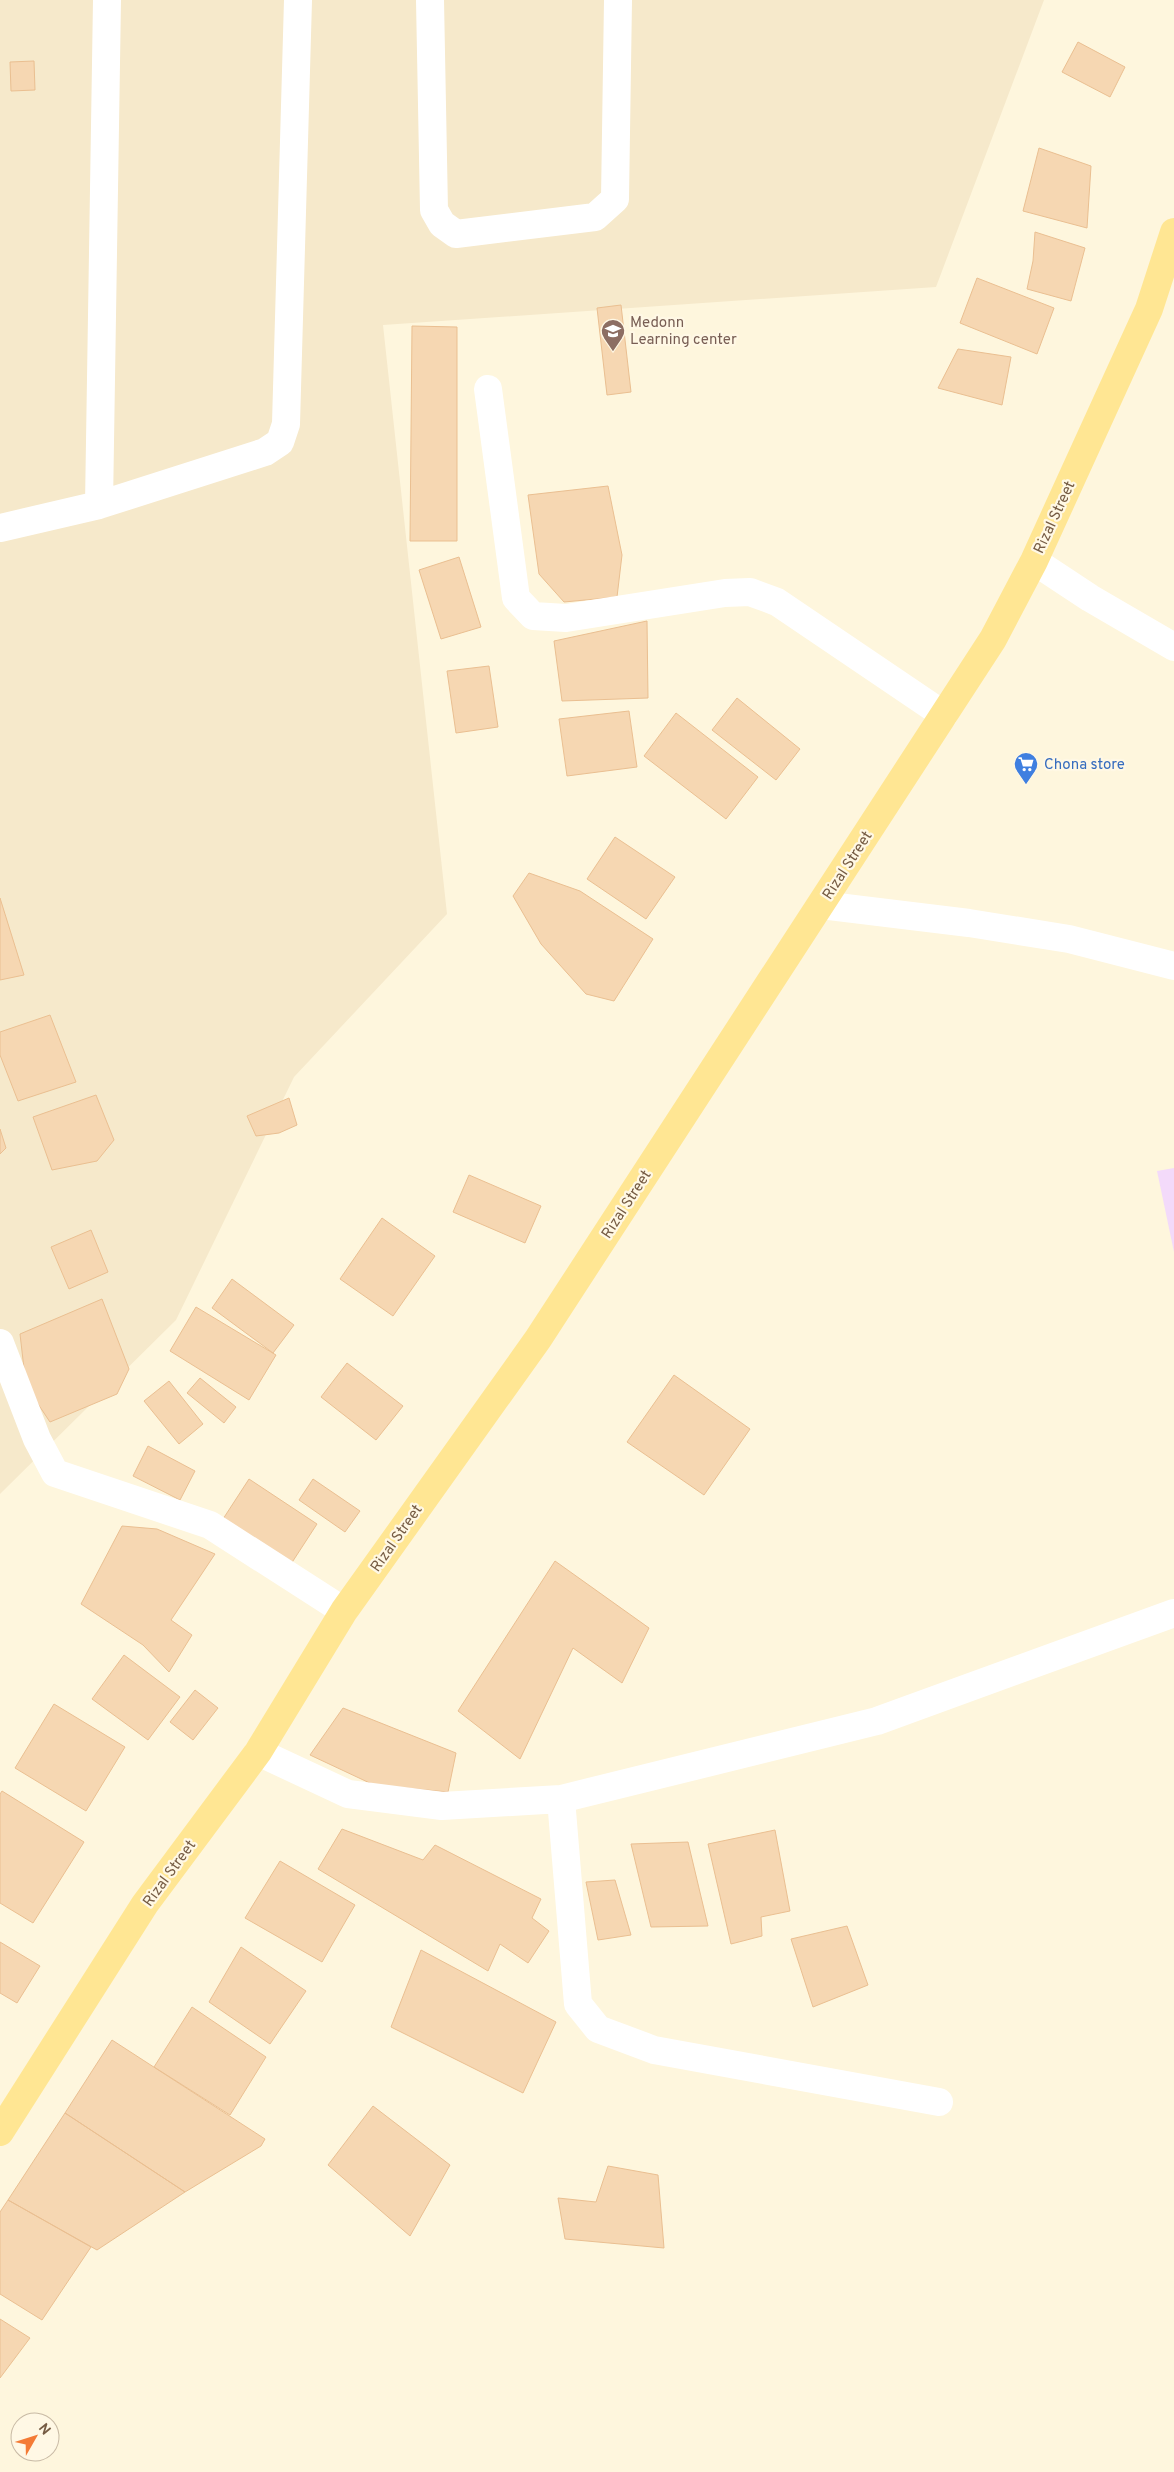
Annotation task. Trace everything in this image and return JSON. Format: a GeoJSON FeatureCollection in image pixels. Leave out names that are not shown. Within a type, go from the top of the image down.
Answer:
{"type":"FeatureCollection","features":[{"type":"Feature","properties":{"kind":"main road","name":"Rizal Street"},"geometry":{"type":"LineString","coordinates":[[0,2132],[145,1904],[258,1752],[344,1611],[538,1339],[992,639],[1034,561],[1149,309],[1174,232]]}},
{"type":"Feature","properties":{"kind":"street"},"geometry":{"type":"LineString","coordinates":[[99,505],[107,0]]}},
{"type":"Feature","properties":{"kind":"street"},"geometry":{"type":"LineString","coordinates":[[0,528],[99,505],[265,452],[280,442],[286,424],[298,0]]}},
{"type":"Feature","properties":{"kind":"street"},"geometry":{"type":"LineString","coordinates":[[430,0],[434,210],[442,224],[456,234],[595,217],[616,199],[618,0]]}},
{"type":"Feature","properties":{"kind":"street"},"geometry":{"type":"LineString","coordinates":[[488,389],[516,598],[532,616],[566,618],[725,593],[750,592],[777,602],[944,715]]}},
{"type":"Feature","properties":{"kind":"street"},"geometry":{"type":"LineString","coordinates":[[1034,561],[1174,647]]}},
{"type":"Feature","properties":{"kind":"street"},"geometry":{"type":"LineString","coordinates":[[820,905],[969,923],[1069,939],[1174,966]]}},
{"type":"Feature","properties":{"kind":"street"},"geometry":{"type":"LineString","coordinates":[[0,1343],[37,1439],[55,1474],[210,1525],[344,1611]]}},
{"type":"Feature","properties":{"kind":"street"},"geometry":{"type":"LineString","coordinates":[[258,1752],[348,1794],[442,1806],[561,1799],[877,1721],[1174,1613]]}},
{"type":"Feature","properties":{"kind":"street"},"geometry":{"type":"LineString","coordinates":[[561,1799],[578,2004],[598,2029],[654,2050],[939,2102]]}},
{"type":"Feature","properties":{"kind":"shaded area"},"geometry":{"type":"Polygon","coordinates":[[[0,0],[1044,0],[936,287],[383,325],[447,914],[294,1077],[176,1320],[0,1494],[0,0]]]}},
{"type":"Feature","properties":{"kind":"shaded area"},"geometry":{"type":"Polygon","coordinates":[[[1174,1168],[1174,1252],[1157,1171],[1174,1168]]]}},
{"type":"Feature","properties":{"kind":"building"},"geometry":{"type":"Polygon","coordinates":[[[1078,42],[1125,67],[1110,97],[1062,72],[1078,42]]]}},
{"type":"Feature","properties":{"kind":"building"},"geometry":{"type":"Polygon","coordinates":[[[34,61],[35,90],[11,91],[10,62],[34,61]]]}},
{"type":"Feature","properties":{"kind":"building"},"geometry":{"type":"Polygon","coordinates":[[[1039,148],[1091,166],[1087,228],[1023,211],[1039,148]]]}},
{"type":"Feature","properties":{"kind":"building"},"geometry":{"type":"Polygon","coordinates":[[[1035,232],[1085,248],[1071,301],[1027,289],[1033,261],[1035,232]]]}},
{"type":"Feature","properties":{"kind":"building"},"geometry":{"type":"Polygon","coordinates":[[[977,278],[1054,308],[1037,354],[960,323],[977,278]]]}},
{"type":"Feature","properties":{"kind":"building"},"geometry":{"type":"Polygon","coordinates":[[[621,305],[631,392],[607,395],[597,308],[621,305]]]}},
{"type":"Feature","properties":{"kind":"building"},"geometry":{"type":"Polygon","coordinates":[[[412,326],[457,327],[457,541],[410,541],[412,326]]]}},
{"type":"Feature","properties":{"kind":"building"},"geometry":{"type":"Polygon","coordinates":[[[958,349],[1011,357],[1002,405],[938,388],[958,349]]]}},
{"type":"Feature","properties":{"kind":"building"},"geometry":{"type":"Polygon","coordinates":[[[608,486],[622,555],[617,597],[564,602],[539,574],[528,495],[608,486]]]}},
{"type":"Feature","properties":{"kind":"building"},"geometry":{"type":"Polygon","coordinates":[[[459,557],[481,627],[441,639],[419,570],[459,557]]]}},
{"type":"Feature","properties":{"kind":"building"},"geometry":{"type":"Polygon","coordinates":[[[647,621],[648,698],[562,701],[554,641],[647,621]]]}},
{"type":"Feature","properties":{"kind":"building"},"geometry":{"type":"Polygon","coordinates":[[[489,666],[498,727],[456,733],[447,671],[489,666]]]}},
{"type":"Feature","properties":{"kind":"building"},"geometry":{"type":"Polygon","coordinates":[[[737,698],[800,749],[776,780],[712,730],[737,698]]]}},
{"type":"Feature","properties":{"kind":"building"},"geometry":{"type":"Polygon","coordinates":[[[629,711],[637,767],[567,776],[559,719],[629,711]]]}},
{"type":"Feature","properties":{"kind":"building"},"geometry":{"type":"Polygon","coordinates":[[[676,713],[758,777],[726,819],[644,756],[676,713]]]}},
{"type":"Feature","properties":{"kind":"building"},"geometry":{"type":"Polygon","coordinates":[[[615,837],[675,877],[646,919],[587,879],[615,837]]]}},
{"type":"Feature","properties":{"kind":"building"},"geometry":{"type":"Polygon","coordinates":[[[529,873],[580,891],[653,939],[614,1001],[586,994],[541,944],[513,896],[529,873]]]}},
{"type":"Feature","properties":{"kind":"building"},"geometry":{"type":"Polygon","coordinates":[[[0,898],[24,975],[0,980],[0,898]]]}},
{"type":"Feature","properties":{"kind":"building"},"geometry":{"type":"Polygon","coordinates":[[[50,1015],[76,1082],[18,1101],[0,1055],[0,1032],[50,1015]]]}},
{"type":"Feature","properties":{"kind":"building"},"geometry":{"type":"Polygon","coordinates":[[[96,1095],[114,1140],[97,1161],[52,1170],[33,1117],[96,1095]]]}},
{"type":"Feature","properties":{"kind":"building"},"geometry":{"type":"Polygon","coordinates":[[[289,1098],[297,1125],[279,1133],[256,1136],[247,1116],[289,1098]]]}},
{"type":"Feature","properties":{"kind":"building"},"geometry":{"type":"Polygon","coordinates":[[[0,1129],[6,1148],[0,1154],[0,1129]]]}},
{"type":"Feature","properties":{"kind":"building"},"geometry":{"type":"Polygon","coordinates":[[[469,1175],[541,1206],[525,1243],[453,1212],[469,1175]]]}},
{"type":"Feature","properties":{"kind":"building"},"geometry":{"type":"Polygon","coordinates":[[[382,1218],[435,1256],[393,1316],[340,1279],[382,1218]]]}},
{"type":"Feature","properties":{"kind":"building"},"geometry":{"type":"Polygon","coordinates":[[[91,1230],[108,1272],[69,1289],[51,1247],[91,1230]]]}},
{"type":"Feature","properties":{"kind":"building"},"geometry":{"type":"Polygon","coordinates":[[[232,1279],[294,1325],[273,1353],[212,1308],[232,1279]]]}},
{"type":"Feature","properties":{"kind":"building"},"geometry":{"type":"Polygon","coordinates":[[[102,1299],[129,1369],[117,1394],[50,1422],[26,1386],[20,1334],[102,1299]]]}},
{"type":"Feature","properties":{"kind":"building"},"geometry":{"type":"Polygon","coordinates":[[[196,1307],[276,1355],[249,1400],[170,1351],[196,1307]]]}},
{"type":"Feature","properties":{"kind":"building"},"geometry":{"type":"Polygon","coordinates":[[[347,1363],[403,1406],[376,1440],[321,1397],[347,1363]]]}},
{"type":"Feature","properties":{"kind":"building"},"geometry":{"type":"Polygon","coordinates":[[[674,1375],[750,1429],[704,1495],[627,1442],[674,1375]]]}},
{"type":"Feature","properties":{"kind":"building"},"geometry":{"type":"Polygon","coordinates":[[[200,1378],[236,1407],[224,1423],[187,1393],[200,1378]]]}},
{"type":"Feature","properties":{"kind":"building"},"geometry":{"type":"Polygon","coordinates":[[[169,1381],[203,1424],[179,1444],[144,1401],[169,1381]]]}},
{"type":"Feature","properties":{"kind":"building"},"geometry":{"type":"Polygon","coordinates":[[[148,1446],[195,1471],[180,1500],[133,1476],[148,1446]]]}},
{"type":"Feature","properties":{"kind":"building"},"geometry":{"type":"Polygon","coordinates":[[[249,1479],[317,1524],[291,1564],[223,1519],[249,1479]]]}},
{"type":"Feature","properties":{"kind":"building"},"geometry":{"type":"Polygon","coordinates":[[[313,1479],[360,1511],[345,1532],[299,1500],[313,1479]]]}},
{"type":"Feature","properties":{"kind":"building"},"geometry":{"type":"Polygon","coordinates":[[[122,1526],[157,1529],[215,1554],[171,1620],[192,1635],[169,1672],[143,1645],[81,1604],[122,1526]]]}},
{"type":"Feature","properties":{"kind":"building"},"geometry":{"type":"Polygon","coordinates":[[[555,1561],[649,1628],[622,1683],[573,1648],[520,1759],[458,1711],[555,1561]]]}},
{"type":"Feature","properties":{"kind":"building"},"geometry":{"type":"Polygon","coordinates":[[[124,1655],[180,1697],[148,1740],[92,1699],[124,1655]]]}},
{"type":"Feature","properties":{"kind":"building"},"geometry":{"type":"Polygon","coordinates":[[[195,1690],[218,1708],[193,1740],[170,1722],[195,1690]]]}},
{"type":"Feature","properties":{"kind":"building"},"geometry":{"type":"Polygon","coordinates":[[[54,1704],[125,1747],[86,1811],[15,1768],[54,1704]]]}},
{"type":"Feature","properties":{"kind":"building"},"geometry":{"type":"Polygon","coordinates":[[[343,1708],[456,1753],[448,1792],[374,1785],[310,1755],[343,1708]]]}},
{"type":"Feature","properties":{"kind":"building"},"geometry":{"type":"Polygon","coordinates":[[[2,1791],[84,1842],[33,1923],[0,1903],[0,1794],[2,1791]]]}},
{"type":"Feature","properties":{"kind":"building"},"geometry":{"type":"Polygon","coordinates":[[[342,1829],[423,1860],[435,1845],[541,1899],[532,1918],[549,1931],[528,1963],[500,1944],[488,1971],[318,1869],[342,1829]]]}},
{"type":"Feature","properties":{"kind":"building"},"geometry":{"type":"Polygon","coordinates":[[[775,1830],[790,1911],[761,1917],[762,1936],[731,1944],[708,1844],[775,1830]]]}},
{"type":"Feature","properties":{"kind":"building"},"geometry":{"type":"Polygon","coordinates":[[[688,1842],[708,1926],[651,1927],[631,1844],[688,1842]]]}},
{"type":"Feature","properties":{"kind":"building"},"geometry":{"type":"Polygon","coordinates":[[[280,1861],[355,1905],[322,1962],[245,1918],[280,1861]]]}},
{"type":"Feature","properties":{"kind":"building"},"geometry":{"type":"Polygon","coordinates":[[[615,1880],[631,1935],[598,1940],[586,1882],[615,1880]]]}},
{"type":"Feature","properties":{"kind":"building"},"geometry":{"type":"Polygon","coordinates":[[[847,1926],[868,1985],[813,2007],[791,1939],[847,1926]]]}},
{"type":"Feature","properties":{"kind":"building"},"geometry":{"type":"Polygon","coordinates":[[[0,1942],[40,1966],[17,2003],[0,1993],[0,1942]]]}},
{"type":"Feature","properties":{"kind":"building"},"geometry":{"type":"Polygon","coordinates":[[[241,1947],[306,1991],[270,2044],[209,2002],[241,1947]]]}},
{"type":"Feature","properties":{"kind":"building"},"geometry":{"type":"Polygon","coordinates":[[[421,1950],[556,2022],[523,2093],[391,2027],[421,1950]]]}},
{"type":"Feature","properties":{"kind":"building"},"geometry":{"type":"Polygon","coordinates":[[[192,2007],[266,2057],[230,2115],[154,2067],[192,2007]]]}},
{"type":"Feature","properties":{"kind":"building"},"geometry":{"type":"Polygon","coordinates":[[[112,2040],[265,2139],[261,2146],[185,2192],[65,2113],[112,2040]]]}},
{"type":"Feature","properties":{"kind":"building"},"geometry":{"type":"Polygon","coordinates":[[[373,2106],[450,2165],[410,2236],[328,2165],[373,2106]]]}},
{"type":"Feature","properties":{"kind":"building"},"geometry":{"type":"Polygon","coordinates":[[[65,2113],[185,2192],[97,2250],[8,2200],[65,2113]]]}},
{"type":"Feature","properties":{"kind":"building"},"geometry":{"type":"Polygon","coordinates":[[[608,2166],[658,2175],[664,2248],[565,2239],[558,2198],[596,2202],[608,2166]]]}},
{"type":"Feature","properties":{"kind":"building"},"geometry":{"type":"Polygon","coordinates":[[[8,2200],[91,2247],[42,2320],[0,2294],[0,2212],[8,2200]]]}},
{"type":"Feature","properties":{"kind":"building"},"geometry":{"type":"Polygon","coordinates":[[[0,2319],[30,2338],[0,2378],[0,2319]]]}},
{"type":"Feature","properties":{"kind":"place","name":"Medonn Learning center"},"geometry":{"type":"Point","coordinates":[613,352]}},
{"type":"Feature","properties":{"kind":"place","name":"Chona store"},"geometry":{"type":"Point","coordinates":[1026,785]}}]}
